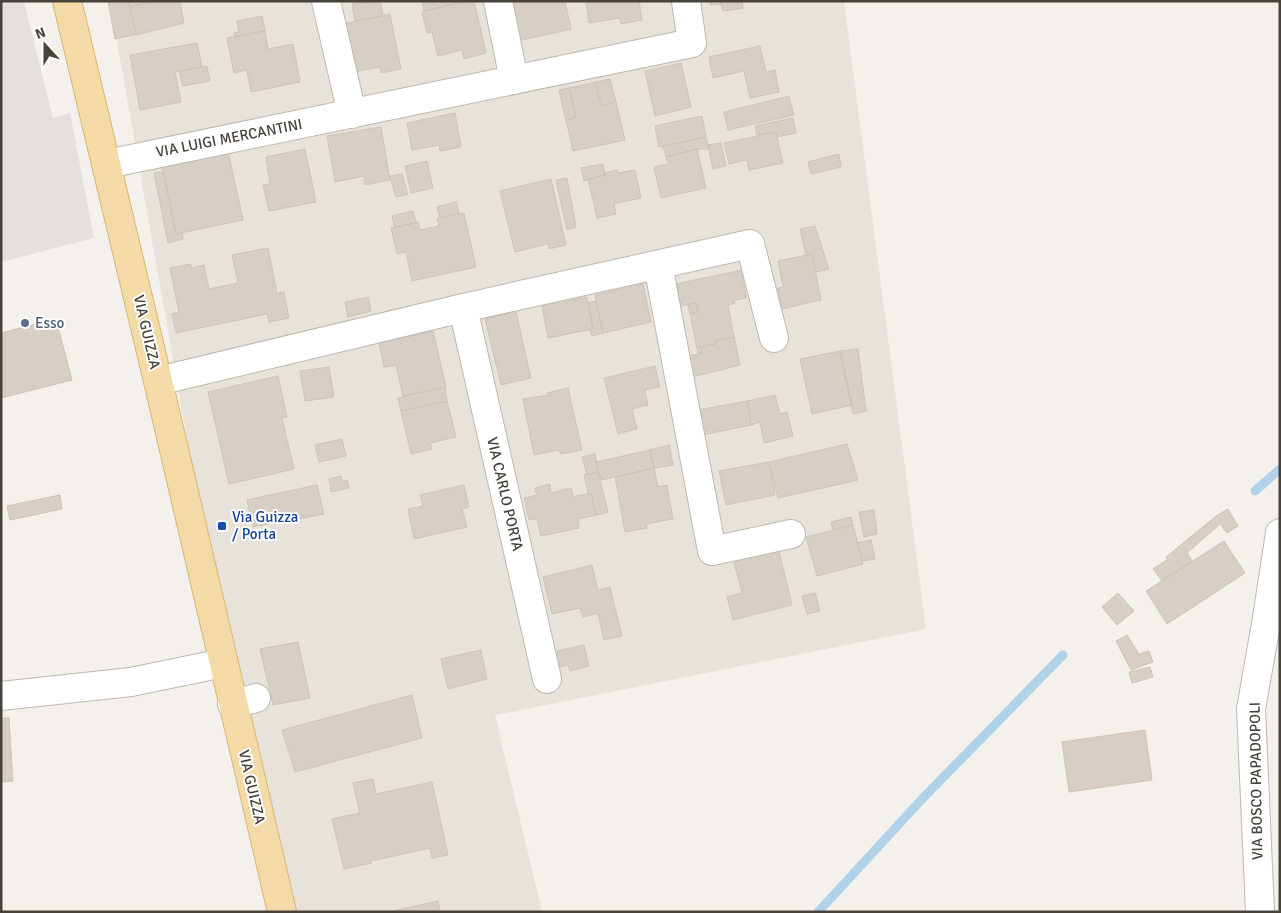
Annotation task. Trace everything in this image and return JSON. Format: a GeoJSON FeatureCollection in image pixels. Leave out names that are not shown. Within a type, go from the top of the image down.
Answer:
{"type":"FeatureCollection","features":[{"type":"Feature","properties":{"kind":"main road","name":"VIA GUIZZA"},"geometry":{"type":"LineString","coordinates":[[67,1],[107,164],[223,663],[244,701],[282,912]]}},
{"type":"Feature","properties":{"kind":"street"},"geometry":{"type":"LineString","coordinates":[[326,1],[352,114]]}},
{"type":"Feature","properties":{"kind":"street"},"geometry":{"type":"LineString","coordinates":[[498,1],[514,80]]}},
{"type":"Feature","properties":{"kind":"street","name":"VIA LUIGI MERCANTINI"},"geometry":{"type":"LineString","coordinates":[[107,164],[692,43],[686,1]]}},
{"type":"Feature","properties":{"kind":"street"},"geometry":{"type":"LineString","coordinates":[[158,381],[463,308],[750,244],[774,338]]}},
{"type":"Feature","properties":{"kind":"street"},"geometry":{"type":"LineString","coordinates":[[658,265],[712,551],[791,534]]}},
{"type":"Feature","properties":{"kind":"street","name":"VIA CARLO PORTA"},"geometry":{"type":"LineString","coordinates":[[463,308],[547,680]]}},
{"type":"Feature","properties":{"kind":"street","name":"VIA BOSCO PAPADOPOLI"},"geometry":{"type":"LineString","coordinates":[[1260,912],[1251,709],[1280,533]]}},
{"type":"Feature","properties":{"kind":"street"},"geometry":{"type":"LineString","coordinates":[[1,696],[131,682],[223,663]]}},
{"type":"Feature","properties":{"kind":"shaded area"},"geometry":{"type":"Polygon","coordinates":[[[1,1],[24,1],[53,118],[70,113],[94,238],[1,262],[1,1]]]}},
{"type":"Feature","properties":{"kind":"shaded area"},"geometry":{"type":"Polygon","coordinates":[[[110,1],[844,1],[926,629],[495,715],[542,912],[270,912],[110,1]]]}},
{"type":"Feature","properties":{"kind":"building"},"geometry":{"type":"Polygon","coordinates":[[[108,1],[128,1],[136,34],[115,39],[108,1]]]}},
{"type":"Feature","properties":{"kind":"building"},"geometry":{"type":"Polygon","coordinates":[[[128,1],[153,1],[130,7],[128,1]]]}},
{"type":"Feature","properties":{"kind":"building"},"geometry":{"type":"Polygon","coordinates":[[[153,1],[180,1],[184,23],[136,35],[130,7],[153,1]]]}},
{"type":"Feature","properties":{"kind":"building"},"geometry":{"type":"Polygon","coordinates":[[[380,1],[383,16],[355,21],[352,4],[380,1]]]}},
{"type":"Feature","properties":{"kind":"building"},"geometry":{"type":"Polygon","coordinates":[[[422,1],[466,1],[424,11],[422,1]]]}},
{"type":"Feature","properties":{"kind":"building"},"geometry":{"type":"Polygon","coordinates":[[[466,1],[474,1],[486,53],[464,59],[462,50],[438,56],[432,32],[427,33],[422,12],[466,1]]]}},
{"type":"Feature","properties":{"kind":"building"},"geometry":{"type":"Polygon","coordinates":[[[509,1],[565,1],[571,29],[518,41],[509,1]]]}},
{"type":"Feature","properties":{"kind":"building"},"geometry":{"type":"Polygon","coordinates":[[[586,1],[639,1],[642,20],[621,24],[620,18],[589,23],[586,1]]]}},
{"type":"Feature","properties":{"kind":"building"},"geometry":{"type":"Polygon","coordinates":[[[710,1],[742,1],[743,8],[723,11],[721,4],[711,5],[710,1]]]}},
{"type":"Feature","properties":{"kind":"building"},"geometry":{"type":"Polygon","coordinates":[[[390,14],[401,69],[381,73],[380,67],[353,72],[343,24],[390,14]]]}},
{"type":"Feature","properties":{"kind":"building"},"geometry":{"type":"Polygon","coordinates":[[[262,16],[265,31],[234,37],[234,33],[239,32],[237,21],[262,16]]]}},
{"type":"Feature","properties":{"kind":"building"},"geometry":{"type":"Polygon","coordinates":[[[265,31],[268,49],[293,44],[300,82],[251,92],[247,70],[234,73],[227,38],[265,31]]]}},
{"type":"Feature","properties":{"kind":"building"},"geometry":{"type":"Polygon","coordinates":[[[197,43],[202,67],[175,72],[181,102],[140,110],[130,55],[197,43]]]}},
{"type":"Feature","properties":{"kind":"building"},"geometry":{"type":"Polygon","coordinates":[[[760,46],[766,72],[775,70],[779,92],[750,98],[744,71],[713,78],[709,57],[760,46]]]}},
{"type":"Feature","properties":{"kind":"building"},"geometry":{"type":"Polygon","coordinates":[[[681,63],[691,107],[655,116],[645,71],[681,63]]]}},
{"type":"Feature","properties":{"kind":"building"},"geometry":{"type":"Polygon","coordinates":[[[207,66],[210,81],[183,86],[179,71],[207,66]]]}},
{"type":"Feature","properties":{"kind":"building"},"geometry":{"type":"Polygon","coordinates":[[[610,79],[616,102],[601,106],[596,82],[610,79]]]}},
{"type":"Feature","properties":{"kind":"building"},"geometry":{"type":"Polygon","coordinates":[[[596,82],[601,106],[616,102],[625,140],[573,151],[566,120],[576,117],[569,88],[596,82]]]}},
{"type":"Feature","properties":{"kind":"building"},"geometry":{"type":"Polygon","coordinates":[[[569,88],[576,117],[566,120],[559,90],[569,88]]]}},
{"type":"Feature","properties":{"kind":"building"},"geometry":{"type":"Polygon","coordinates":[[[789,96],[794,115],[728,130],[724,112],[789,96]]]}},
{"type":"Feature","properties":{"kind":"building"},"geometry":{"type":"Polygon","coordinates":[[[455,113],[461,147],[440,151],[439,145],[412,150],[407,123],[455,113]]]}},
{"type":"Feature","properties":{"kind":"building"},"geometry":{"type":"Polygon","coordinates":[[[702,116],[706,137],[659,147],[655,126],[702,116]]]}},
{"type":"Feature","properties":{"kind":"building"},"geometry":{"type":"Polygon","coordinates":[[[793,118],[796,133],[777,137],[776,132],[757,135],[755,126],[793,118]]]}},
{"type":"Feature","properties":{"kind":"building"},"geometry":{"type":"Polygon","coordinates":[[[381,127],[390,180],[365,185],[364,176],[335,182],[327,136],[381,127]]]}},
{"type":"Feature","properties":{"kind":"building"},"geometry":{"type":"Polygon","coordinates":[[[776,132],[783,163],[749,170],[747,160],[729,164],[724,143],[776,132]]]}},
{"type":"Feature","properties":{"kind":"building"},"geometry":{"type":"Polygon","coordinates":[[[706,137],[709,149],[697,149],[666,157],[663,146],[706,137]]]}},
{"type":"Feature","properties":{"kind":"building"},"geometry":{"type":"Polygon","coordinates":[[[721,143],[726,166],[713,169],[708,145],[721,143]]]}},
{"type":"Feature","properties":{"kind":"building"},"geometry":{"type":"Polygon","coordinates":[[[227,147],[243,220],[176,234],[161,160],[227,147]]]}},
{"type":"Feature","properties":{"kind":"building"},"geometry":{"type":"Polygon","coordinates":[[[305,149],[316,202],[269,211],[263,185],[270,184],[266,157],[305,149]]]}},
{"type":"Feature","properties":{"kind":"building"},"geometry":{"type":"Polygon","coordinates":[[[697,149],[706,188],[661,198],[654,167],[668,164],[666,157],[697,149]]]}},
{"type":"Feature","properties":{"kind":"building"},"geometry":{"type":"Polygon","coordinates":[[[839,154],[841,167],[811,174],[808,162],[839,154]]]}},
{"type":"Feature","properties":{"kind":"building"},"geometry":{"type":"Polygon","coordinates":[[[427,161],[433,188],[411,193],[405,166],[427,161]]]}},
{"type":"Feature","properties":{"kind":"building"},"geometry":{"type":"Polygon","coordinates":[[[603,164],[605,175],[584,181],[581,168],[603,164]]]}},
{"type":"Feature","properties":{"kind":"building"},"geometry":{"type":"Polygon","coordinates":[[[617,170],[618,173],[635,170],[641,198],[614,204],[616,214],[597,218],[588,179],[617,170]]]}},
{"type":"Feature","properties":{"kind":"building"},"geometry":{"type":"Polygon","coordinates":[[[163,172],[176,234],[182,232],[183,239],[168,243],[154,173],[163,172]]]}},
{"type":"Feature","properties":{"kind":"building"},"geometry":{"type":"Polygon","coordinates":[[[402,174],[408,194],[396,197],[390,176],[402,174]]]}},
{"type":"Feature","properties":{"kind":"building"},"geometry":{"type":"Polygon","coordinates":[[[567,178],[576,227],[567,230],[556,180],[567,178]]]}},
{"type":"Feature","properties":{"kind":"building"},"geometry":{"type":"Polygon","coordinates":[[[551,179],[566,245],[549,249],[548,244],[515,252],[500,191],[551,179]]]}},
{"type":"Feature","properties":{"kind":"building"},"geometry":{"type":"Polygon","coordinates":[[[456,202],[459,213],[440,218],[437,207],[456,202]]]}},
{"type":"Feature","properties":{"kind":"building"},"geometry":{"type":"Polygon","coordinates":[[[413,211],[416,223],[395,228],[392,216],[413,211]]]}},
{"type":"Feature","properties":{"kind":"building"},"geometry":{"type":"Polygon","coordinates":[[[464,213],[476,267],[412,281],[406,252],[397,254],[391,228],[418,222],[420,230],[439,226],[437,218],[464,213]]]}},
{"type":"Feature","properties":{"kind":"building"},"geometry":{"type":"Polygon","coordinates":[[[815,226],[829,269],[816,272],[812,254],[806,255],[800,229],[815,226]]]}},
{"type":"Feature","properties":{"kind":"building"},"geometry":{"type":"Polygon","coordinates":[[[268,248],[277,293],[284,292],[289,318],[269,322],[267,314],[176,333],[172,314],[179,312],[170,268],[191,264],[191,268],[204,265],[209,289],[238,283],[232,255],[268,248]]]}},
{"type":"Feature","properties":{"kind":"building"},"geometry":{"type":"Polygon","coordinates":[[[812,254],[821,300],[782,309],[778,288],[783,287],[778,261],[812,254]]]}},
{"type":"Feature","properties":{"kind":"building"},"geometry":{"type":"Polygon","coordinates":[[[742,270],[746,298],[734,300],[735,303],[728,305],[734,337],[715,341],[716,344],[699,347],[702,353],[698,353],[690,314],[698,312],[696,303],[681,306],[676,284],[742,270]]]}},
{"type":"Feature","properties":{"kind":"building"},"geometry":{"type":"Polygon","coordinates":[[[643,284],[651,322],[603,333],[595,295],[643,284]]]}},
{"type":"Feature","properties":{"kind":"building"},"geometry":{"type":"Polygon","coordinates":[[[368,297],[371,311],[348,317],[345,302],[368,297]]]}},
{"type":"Feature","properties":{"kind":"building"},"geometry":{"type":"Polygon","coordinates":[[[587,297],[593,329],[548,338],[542,306],[587,297]]]}},
{"type":"Feature","properties":{"kind":"building"},"geometry":{"type":"Polygon","coordinates":[[[596,301],[603,333],[592,336],[590,329],[593,329],[588,303],[596,301]]]}},
{"type":"Feature","properties":{"kind":"building"},"geometry":{"type":"Polygon","coordinates":[[[696,303],[698,312],[690,314],[688,305],[696,303]]]}},
{"type":"Feature","properties":{"kind":"building"},"geometry":{"type":"Polygon","coordinates":[[[516,312],[531,378],[501,385],[485,319],[516,312]]]}},
{"type":"Feature","properties":{"kind":"building"},"geometry":{"type":"Polygon","coordinates":[[[56,319],[72,380],[1,398],[1,333],[56,319]]]}},
{"type":"Feature","properties":{"kind":"building"},"geometry":{"type":"Polygon","coordinates":[[[433,331],[446,387],[403,396],[396,365],[384,367],[379,343],[433,331]]]}},
{"type":"Feature","properties":{"kind":"building"},"geometry":{"type":"Polygon","coordinates":[[[734,337],[740,365],[688,378],[684,357],[702,353],[699,347],[716,344],[715,341],[734,337]]]}},
{"type":"Feature","properties":{"kind":"building"},"geometry":{"type":"Polygon","coordinates":[[[858,349],[866,411],[853,414],[840,351],[858,349]]]}},
{"type":"Feature","properties":{"kind":"building"},"geometry":{"type":"Polygon","coordinates":[[[840,351],[852,405],[812,414],[800,359],[840,351]]]}},
{"type":"Feature","properties":{"kind":"building"},"geometry":{"type":"Polygon","coordinates":[[[655,366],[660,387],[645,390],[648,405],[632,409],[637,429],[618,434],[604,378],[655,366]]]}},
{"type":"Feature","properties":{"kind":"building"},"geometry":{"type":"Polygon","coordinates":[[[329,367],[334,397],[305,401],[300,371],[329,367]]]}},
{"type":"Feature","properties":{"kind":"building"},"geometry":{"type":"Polygon","coordinates":[[[278,376],[287,417],[282,418],[294,469],[229,484],[208,392],[278,376]]]}},
{"type":"Feature","properties":{"kind":"building"},"geometry":{"type":"Polygon","coordinates":[[[445,387],[447,401],[401,411],[398,398],[445,387]]]}},
{"type":"Feature","properties":{"kind":"building"},"geometry":{"type":"Polygon","coordinates":[[[568,388],[582,450],[561,454],[559,450],[534,455],[523,399],[548,395],[547,393],[568,388]]]}},
{"type":"Feature","properties":{"kind":"building"},"geometry":{"type":"Polygon","coordinates":[[[775,395],[780,414],[787,412],[793,436],[764,443],[760,422],[751,425],[747,401],[775,395]]]}},
{"type":"Feature","properties":{"kind":"building"},"geometry":{"type":"Polygon","coordinates":[[[447,401],[456,437],[430,443],[432,449],[411,454],[401,411],[447,401]]]}},
{"type":"Feature","properties":{"kind":"building"},"geometry":{"type":"Polygon","coordinates":[[[747,401],[751,425],[702,435],[698,410],[747,401]]]}},
{"type":"Feature","properties":{"kind":"building"},"geometry":{"type":"Polygon","coordinates":[[[342,439],[346,456],[319,462],[315,445],[342,439]]]}},
{"type":"Feature","properties":{"kind":"building"},"geometry":{"type":"Polygon","coordinates":[[[847,444],[858,480],[778,498],[769,462],[847,444]]]}},
{"type":"Feature","properties":{"kind":"building"},"geometry":{"type":"Polygon","coordinates":[[[669,445],[673,465],[654,468],[650,450],[669,445]]]}},
{"type":"Feature","properties":{"kind":"building"},"geometry":{"type":"Polygon","coordinates":[[[650,450],[654,468],[601,480],[596,462],[650,450]]]}},
{"type":"Feature","properties":{"kind":"building"},"geometry":{"type":"Polygon","coordinates":[[[595,454],[598,472],[587,475],[582,457],[595,454]]]}},
{"type":"Feature","properties":{"kind":"building"},"geometry":{"type":"Polygon","coordinates":[[[769,462],[775,495],[726,505],[719,471],[769,462]]]}},
{"type":"Feature","properties":{"kind":"building"},"geometry":{"type":"Polygon","coordinates":[[[654,468],[658,487],[667,485],[673,519],[646,524],[647,528],[625,532],[615,477],[654,468]]]}},
{"type":"Feature","properties":{"kind":"building"},"geometry":{"type":"Polygon","coordinates":[[[598,472],[608,512],[596,515],[591,493],[588,493],[584,475],[598,472]]]}},
{"type":"Feature","properties":{"kind":"building"},"geometry":{"type":"Polygon","coordinates":[[[341,476],[342,481],[347,480],[349,488],[331,492],[329,479],[341,476]]]}},
{"type":"Feature","properties":{"kind":"building"},"geometry":{"type":"Polygon","coordinates":[[[550,484],[551,493],[571,488],[573,497],[591,493],[596,515],[578,519],[579,528],[541,536],[537,519],[529,520],[524,498],[537,495],[535,488],[550,484]]]}},
{"type":"Feature","properties":{"kind":"building"},"geometry":{"type":"Polygon","coordinates":[[[317,485],[324,514],[280,523],[278,517],[271,519],[272,523],[253,527],[247,500],[317,485]]]}},
{"type":"Feature","properties":{"kind":"building"},"geometry":{"type":"Polygon","coordinates":[[[464,485],[469,507],[462,509],[467,527],[414,539],[408,509],[423,506],[420,495],[464,485]]]}},
{"type":"Feature","properties":{"kind":"building"},"geometry":{"type":"Polygon","coordinates":[[[60,495],[62,509],[10,520],[7,506],[60,495]]]}},
{"type":"Feature","properties":{"kind":"building"},"geometry":{"type":"Polygon","coordinates":[[[1228,509],[1238,526],[1227,533],[1220,524],[1187,553],[1192,561],[1162,581],[1153,569],[1168,559],[1166,557],[1216,516],[1228,509]]]}},
{"type":"Feature","properties":{"kind":"building"},"geometry":{"type":"Polygon","coordinates":[[[874,510],[877,534],[864,537],[859,512],[874,510]]]}},
{"type":"Feature","properties":{"kind":"building"},"geometry":{"type":"Polygon","coordinates":[[[851,517],[853,525],[833,530],[831,522],[851,517]]]}},
{"type":"Feature","properties":{"kind":"building"},"geometry":{"type":"Polygon","coordinates":[[[853,525],[863,564],[817,576],[806,537],[853,525]]]}},
{"type":"Feature","properties":{"kind":"building"},"geometry":{"type":"Polygon","coordinates":[[[871,540],[875,559],[862,561],[857,543],[871,540]]]}},
{"type":"Feature","properties":{"kind":"building"},"geometry":{"type":"Polygon","coordinates":[[[1224,541],[1245,573],[1167,624],[1146,591],[1224,541]]]}},
{"type":"Feature","properties":{"kind":"building"},"geometry":{"type":"Polygon","coordinates":[[[778,547],[792,605],[733,620],[727,597],[742,593],[733,558],[778,547]]]}},
{"type":"Feature","properties":{"kind":"building"},"geometry":{"type":"Polygon","coordinates":[[[592,565],[598,590],[610,587],[622,636],[604,640],[598,613],[583,617],[580,608],[552,614],[543,577],[592,565]]]}},
{"type":"Feature","properties":{"kind":"building"},"geometry":{"type":"Polygon","coordinates":[[[815,593],[820,611],[807,614],[802,596],[815,593]]]}},
{"type":"Feature","properties":{"kind":"building"},"geometry":{"type":"Polygon","coordinates":[[[1118,593],[1134,611],[1117,625],[1102,607],[1118,593]]]}},
{"type":"Feature","properties":{"kind":"building"},"geometry":{"type":"Polygon","coordinates":[[[1127,635],[1139,654],[1149,651],[1153,662],[1131,670],[1116,641],[1127,635]]]}},
{"type":"Feature","properties":{"kind":"building"},"geometry":{"type":"Polygon","coordinates":[[[298,642],[310,698],[273,705],[260,649],[298,642]]]}},
{"type":"Feature","properties":{"kind":"building"},"geometry":{"type":"Polygon","coordinates":[[[584,645],[589,666],[570,671],[568,665],[560,667],[557,651],[584,645]]]}},
{"type":"Feature","properties":{"kind":"building"},"geometry":{"type":"Polygon","coordinates":[[[481,650],[487,679],[448,689],[441,659],[481,650]]]}},
{"type":"Feature","properties":{"kind":"building"},"geometry":{"type":"Polygon","coordinates":[[[1150,667],[1153,677],[1132,683],[1129,672],[1150,667]]]}},
{"type":"Feature","properties":{"kind":"building"},"geometry":{"type":"Polygon","coordinates":[[[412,695],[422,738],[295,772],[282,730],[412,695]]]}},
{"type":"Feature","properties":{"kind":"building"},"geometry":{"type":"Polygon","coordinates":[[[1,718],[9,718],[13,781],[1,782],[1,718]]]}},
{"type":"Feature","properties":{"kind":"building"},"geometry":{"type":"Polygon","coordinates":[[[1145,730],[1152,780],[1069,792],[1062,742],[1145,730]]]}},
{"type":"Feature","properties":{"kind":"building"},"geometry":{"type":"Polygon","coordinates":[[[373,779],[376,794],[432,782],[448,855],[432,858],[430,848],[344,869],[332,819],[360,813],[353,783],[373,779]]]}},
{"type":"Feature","properties":{"kind":"building"},"geometry":{"type":"Polygon","coordinates":[[[438,901],[440,912],[388,912],[438,901]]]}},
{"type":"Feature","properties":{"kind":"waterway"},"geometry":{"type":"LineString","coordinates":[[1255,491],[1280,469]]}},
{"type":"Feature","properties":{"kind":"waterway"},"geometry":{"type":"LineString","coordinates":[[818,912],[923,798],[1063,655]]}},
{"type":"Feature","properties":{"kind":"place","name":"Esso"},"geometry":{"type":"Point","coordinates":[25,323]}},
{"type":"Feature","properties":{"kind":"place","name":"Via Guizza / Porta"},"geometry":{"type":"Point","coordinates":[222,526]}}]}
